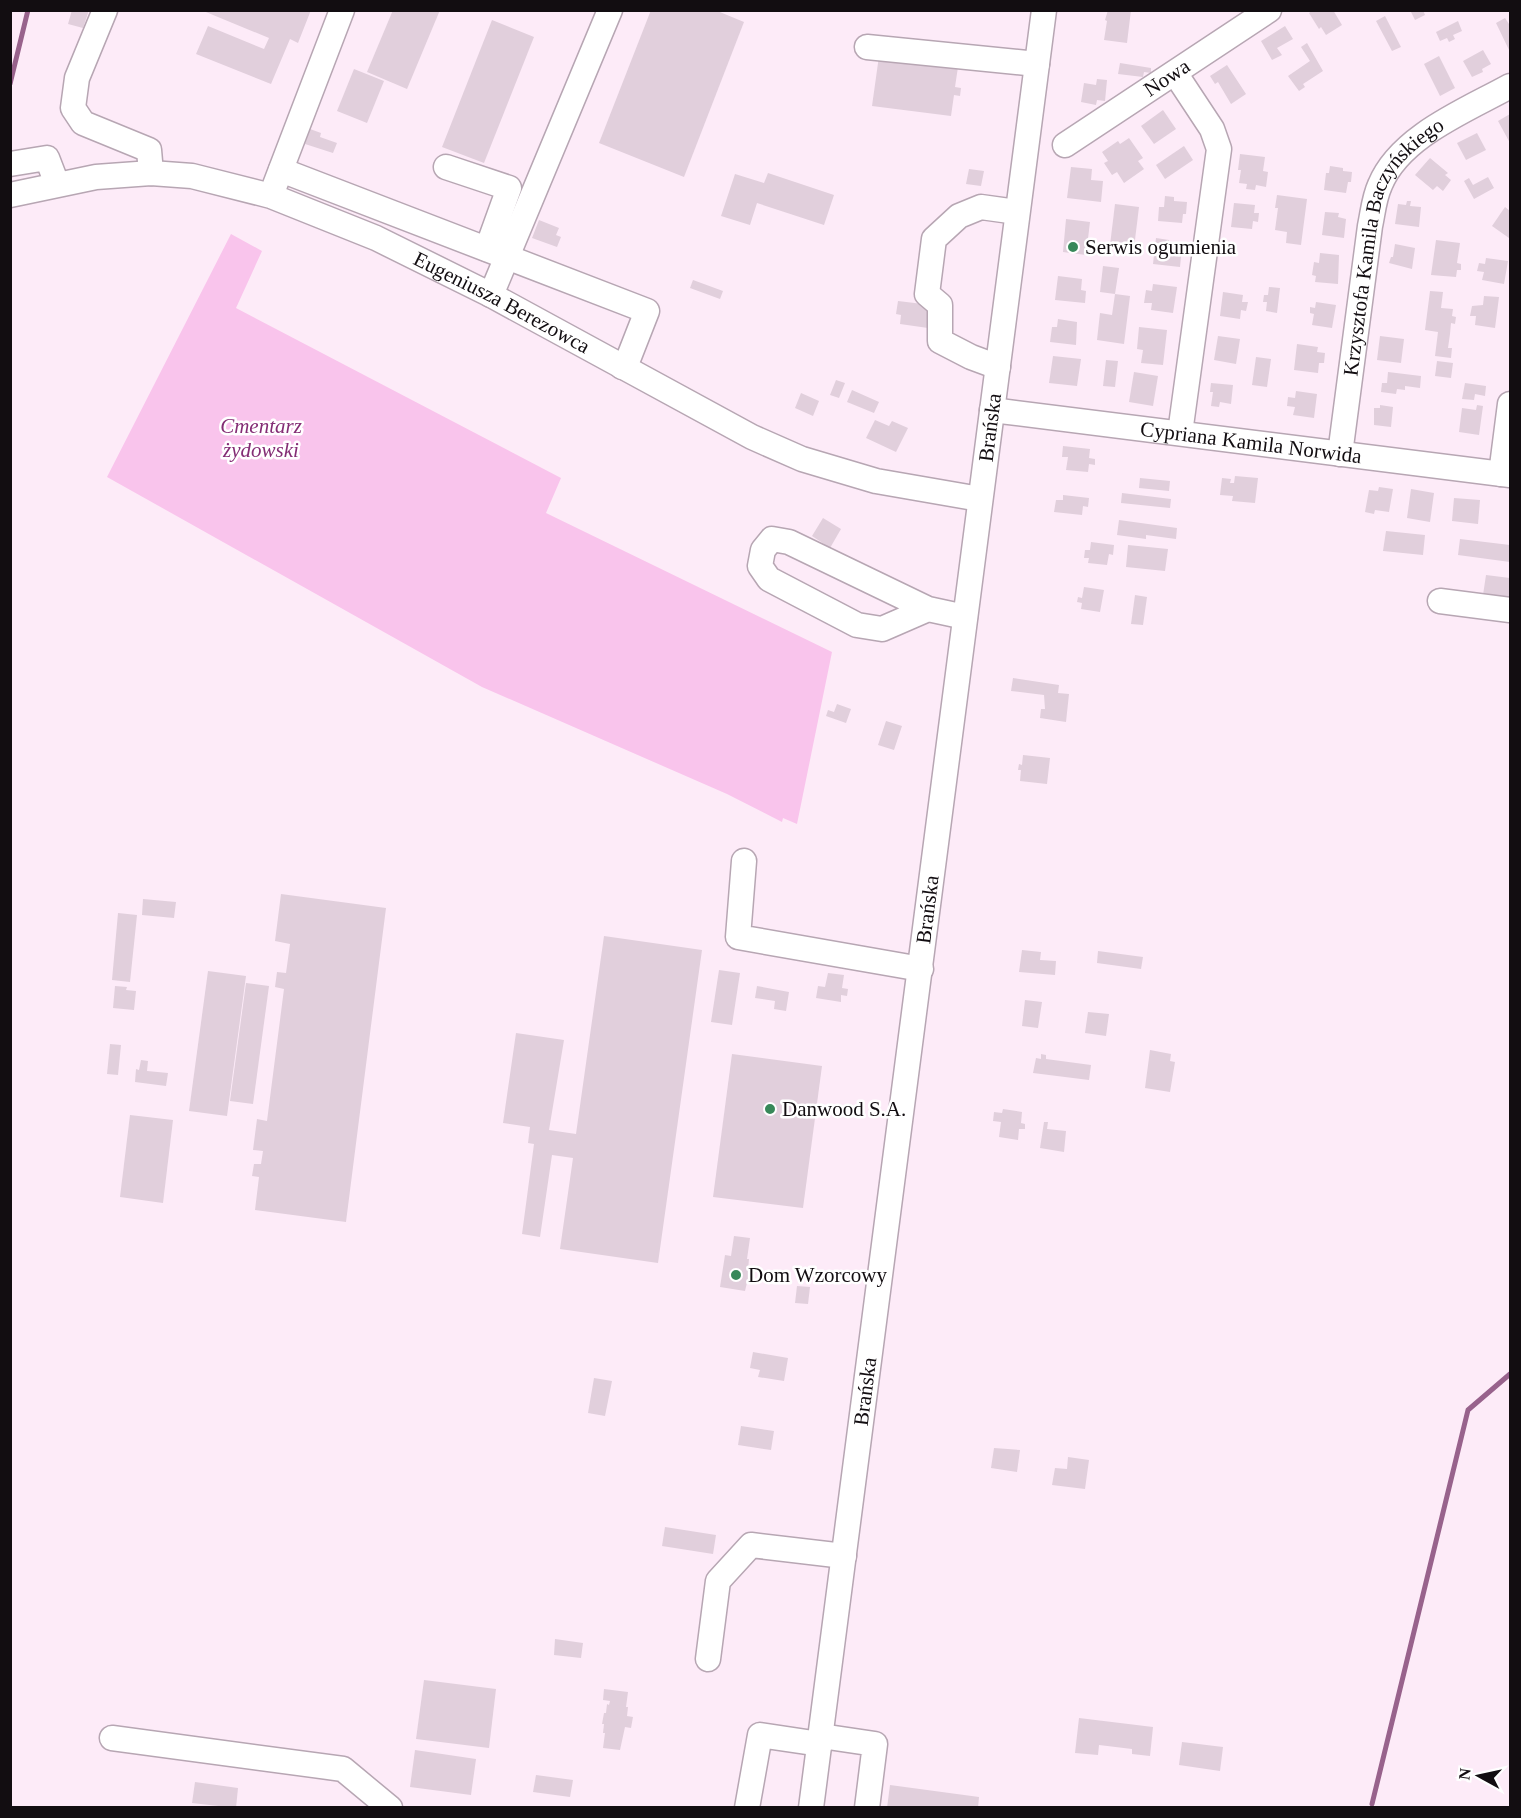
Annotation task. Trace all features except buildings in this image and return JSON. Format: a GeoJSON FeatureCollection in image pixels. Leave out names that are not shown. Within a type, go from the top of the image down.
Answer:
{"type":"FeatureCollection","features":[{"type":"Feature","properties":{"kind":"street"},"geometry":{"type":"LineString","coordinates":[[105,10],[76,78],[73,108],[83,123],[149,150],[151,173]]}},
{"type":"Feature","properties":{"kind":"street"},"geometry":{"type":"LineString","coordinates":[[272,196],[342,10]]}},
{"type":"Feature","properties":{"kind":"street"},"geometry":{"type":"LineString","coordinates":[[497,253],[610,10]]}},
{"type":"Feature","properties":{"kind":"street","name":"Brańska"},"geometry":{"type":"LineString","coordinates":[[812,1808],[1044,10]]}},
{"type":"Feature","properties":{"kind":"street","name":"Nowa"},"geometry":{"type":"LineString","coordinates":[[1065,145],[1269,10]]}},
{"type":"Feature","properties":{"kind":"street"},"geometry":{"type":"LineString","coordinates":[[867,47],[1037,64]]}},
{"type":"Feature","properties":{"kind":"street"},"geometry":{"type":"LineString","coordinates":[[1175,73],[1212,129],[1219,149],[1180,433]]}},
{"type":"Feature","properties":{"kind":"street","name":"Krzysztofa Kamila Baczyńskiego"},"geometry":{"type":"LineString","coordinates":[[1340,454],[1370,226],[1380,184],[1398,156],[1425,133],[1510,86]]}},
{"type":"Feature","properties":{"kind":"street"},"geometry":{"type":"LineString","coordinates":[[10,164],[47,158],[57,184]]}},
{"type":"Feature","properties":{"kind":"street"},"geometry":{"type":"LineString","coordinates":[[446,167],[509,188],[490,296]]}},
{"type":"Feature","properties":{"kind":"street"},"geometry":{"type":"LineString","coordinates":[[280,170],[648,311],[629,357],[622,367]]}},
{"type":"Feature","properties":{"kind":"street","name":"Eugeniusza Berezowca"},"geometry":{"type":"LineString","coordinates":[[10,195],[96,177],[151,173],[192,176],[272,196],[376,238],[490,296],[752,437],[802,459],[876,481],[980,499]]}},
{"type":"Feature","properties":{"kind":"street"},"geometry":{"type":"LineString","coordinates":[[998,367],[971,357],[940,341],[940,305],[927,294],[934,239],[959,216],[981,207],[1017,212]]}},
{"type":"Feature","properties":{"kind":"street"},"geometry":{"type":"LineString","coordinates":[[1506,474],[1510,404]]}},
{"type":"Feature","properties":{"kind":"street","name":"Cypriana Kamila Norwida"},"geometry":{"type":"LineString","coordinates":[[992,410],[1506,474]]}},
{"type":"Feature","properties":{"kind":"street"},"geometry":{"type":"LineString","coordinates":[[927,609],[882,629],[857,625],[769,579],[760,566],[763,550],[772,539],[789,542],[927,609],[965,617]]}},
{"type":"Feature","properties":{"kind":"street"},"geometry":{"type":"LineString","coordinates":[[1440,601],[1510,610]]}},
{"type":"Feature","properties":{"kind":"street"},"geometry":{"type":"LineString","coordinates":[[744,861],[738,937],[921,969]]}},
{"type":"Feature","properties":{"kind":"street"},"geometry":{"type":"LineString","coordinates":[[708,1659],[718,1581],[751,1545],[844,1556]]}},
{"type":"Feature","properties":{"kind":"street"},"geometry":{"type":"LineString","coordinates":[[747,1808],[760,1735],[875,1744],[867,1808]]}},
{"type":"Feature","properties":{"kind":"street"},"geometry":{"type":"LineString","coordinates":[[112,1738],[343,1768],[390,1808]]}},
{"type":"Feature","properties":{"kind":"green space","name":"Cmentarz żydowski"},"geometry":{"type":"Polygon","coordinates":[[[231,234],[262,251],[236,308],[561,478],[546,513],[832,652],[797,824],[783,818],[782,822],[727,794],[482,687],[107,477],[231,234]]]}},
{"type":"Feature","properties":{"kind":"waterway"},"geometry":{"type":"LineString","coordinates":[[10,84],[28,10]]}},
{"type":"Feature","properties":{"kind":"waterway"},"geometry":{"type":"LineString","coordinates":[[1372,1804],[1468,1410],[1510,1374]]}},
{"type":"Feature","properties":{"kind":"place","name":"Serwis ogumienia"},"geometry":{"type":"Point","coordinates":[1073,247]}},
{"type":"Feature","properties":{"kind":"place","name":"Danwood S.A."},"geometry":{"type":"Point","coordinates":[770,1109]}},
{"type":"Feature","properties":{"kind":"place","name":"Dom Wzorcowy"},"geometry":{"type":"Point","coordinates":[736,1275]}}]}
